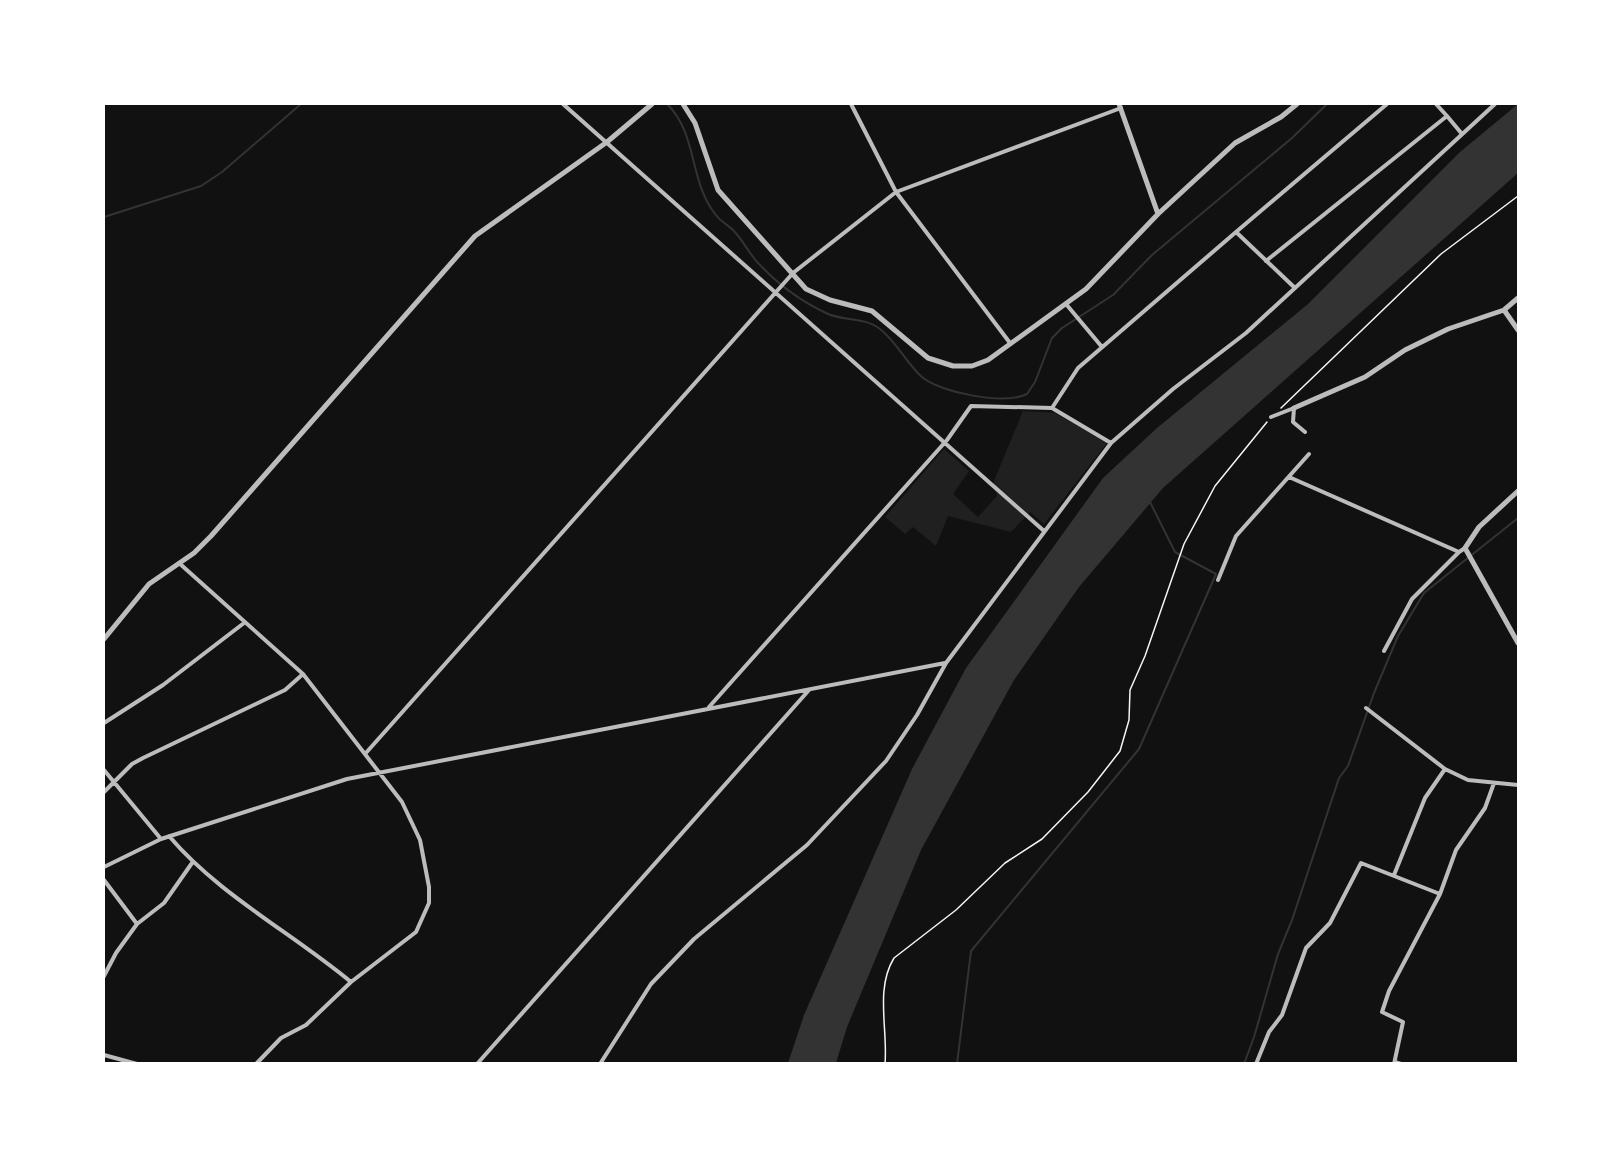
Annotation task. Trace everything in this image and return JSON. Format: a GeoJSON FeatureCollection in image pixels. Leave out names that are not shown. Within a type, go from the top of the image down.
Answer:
{"type":"FeatureCollection","features":[{"type":"Feature","properties":{"kind":"street"},"geometry":{"type":"LineString","coordinates":[[563,104],[1044,531]]}},
{"type":"Feature","properties":{"kind":"street"},"geometry":{"type":"LineString","coordinates":[[104,639],[138,595],[211,536],[363,366],[469,241],[607,142],[652,104]]}},
{"type":"Feature","properties":{"kind":"street"},"geometry":{"type":"LineString","coordinates":[[683,104],[695,123],[718,190],[806,289],[830,300],[872,311],[928,358],[953,366],[972,366],[988,360],[1086,289],[1158,214],[1234,143],[1281,117],[1297,104]]}},
{"type":"Feature","properties":{"kind":"street"},"geometry":{"type":"LineString","coordinates":[[851,104],[896,192],[1011,344]]}},
{"type":"Feature","properties":{"kind":"street"},"geometry":{"type":"LineString","coordinates":[[1053,408],[1078,368],[1387,104]]}},
{"type":"Feature","properties":{"kind":"street"},"geometry":{"type":"LineString","coordinates":[[1436,104],[1462,134]]}},
{"type":"Feature","properties":{"kind":"street"},"geometry":{"type":"LineString","coordinates":[[600,1064],[651,984],[694,939],[807,845],[886,761],[917,715],[946,663],[1111,443],[1173,388],[1246,333],[1495,104]]}},
{"type":"Feature","properties":{"kind":"street"},"geometry":{"type":"LineString","coordinates":[[365,754],[793,273],[896,192],[1120,106],[1158,214]]}},
{"type":"Feature","properties":{"kind":"street"},"geometry":{"type":"LineString","coordinates":[[1266,261],[1447,116]]}},
{"type":"Feature","properties":{"kind":"street"},"geometry":{"type":"LineString","coordinates":[[1236,232],[1295,288]]}},
{"type":"Feature","properties":{"kind":"street"},"geometry":{"type":"LineString","coordinates":[[1271,417],[1365,377],[1405,350],[1448,329],[1504,310],[1518,298]]}},
{"type":"Feature","properties":{"kind":"street"},"geometry":{"type":"LineString","coordinates":[[1066,304],[1102,347]]}},
{"type":"Feature","properties":{"kind":"street"},"geometry":{"type":"LineString","coordinates":[[1504,310],[1518,330]]}},
{"type":"Feature","properties":{"kind":"street"},"geometry":{"type":"LineString","coordinates":[[708,707],[944,442],[970,406],[1053,408],[1111,443]]}},
{"type":"Feature","properties":{"kind":"street"},"geometry":{"type":"LineString","coordinates":[[1294,408],[1293,422],[1305,432]]}},
{"type":"Feature","properties":{"kind":"street"},"geometry":{"type":"LineString","coordinates":[[1218,580],[1236,536],[1309,454]]}},
{"type":"Feature","properties":{"kind":"street"},"geometry":{"type":"LineString","coordinates":[[1289,477],[1458,552]]}},
{"type":"Feature","properties":{"kind":"street"},"geometry":{"type":"LineString","coordinates":[[1384,651],[1412,600],[1458,552],[1465,548],[1479,527],[1518,491]]}},
{"type":"Feature","properties":{"kind":"street"},"geometry":{"type":"LineString","coordinates":[[1465,548],[1518,643]]}},
{"type":"Feature","properties":{"kind":"street"},"geometry":{"type":"LineString","coordinates":[[179,563],[303,674],[365,754],[402,802],[420,840],[429,887],[429,903],[416,932],[351,981],[306,1025],[281,1038],[256,1064]]}},
{"type":"Feature","properties":{"kind":"street"},"geometry":{"type":"LineString","coordinates":[[104,723],[163,685],[244,622]]}},
{"type":"Feature","properties":{"kind":"street"},"geometry":{"type":"LineString","coordinates":[[104,866],[169,836],[331,783],[378,771],[946,663]]}},
{"type":"Feature","properties":{"kind":"street"},"geometry":{"type":"LineString","coordinates":[[104,792],[143,758],[285,690],[303,674]]}},
{"type":"Feature","properties":{"kind":"street"},"geometry":{"type":"LineString","coordinates":[[477,1064],[810,689]]}},
{"type":"Feature","properties":{"kind":"street"},"geometry":{"type":"LineString","coordinates":[[1366,708],[1445,769],[1468,780],[1518,785]]}},
{"type":"Feature","properties":{"kind":"street"},"geometry":{"type":"LineString","coordinates":[[1394,875],[1425,798],[1445,769]]}},
{"type":"Feature","properties":{"kind":"street"},"geometry":{"type":"LineString","coordinates":[[104,770],[161,839]]}},
{"type":"Feature","properties":{"kind":"street"},"geometry":{"type":"LineString","coordinates":[[1401,1064],[1395,1063],[1403,1022],[1382,1012],[1389,991],[1440,894],[1456,850],[1485,808],[1494,783]]}},
{"type":"Feature","properties":{"kind":"street"},"geometry":{"type":"LineString","coordinates":[[169,836],[192,863],[256,914],[308,946],[351,981]]}},
{"type":"Feature","properties":{"kind":"street"},"geometry":{"type":"LineString","coordinates":[[104,976],[137,924],[164,903],[192,863]]}},
{"type":"Feature","properties":{"kind":"street"},"geometry":{"type":"LineString","coordinates":[[1256,1064],[1269,1032],[1282,1015],[1306,948],[1330,923],[1361,863],[1440,894]]}},
{"type":"Feature","properties":{"kind":"street"},"geometry":{"type":"LineString","coordinates":[[104,880],[137,924]]}},
{"type":"Feature","properties":{"kind":"street"},"geometry":{"type":"LineString","coordinates":[[104,1055],[137,1064]]}},
{"type":"Feature","properties":{"kind":"path"},"geometry":{"type":"LineString","coordinates":[[885,1064],[882,1017],[890,966],[894,958],[956,910],[1005,863],[1042,839],[1088,792],[1120,751],[1129,720],[1130,690],[1145,656],[1182,550],[1215,486],[1271,417],[1442,254],[1518,196]]}},
{"type":"Feature","properties":{"kind":"shaded area"},"geometry":{"type":"Polygon","coordinates":[[[1518,104],[1518,173],[1163,488],[1079,587],[1014,680],[921,850],[847,1027],[836,1063],[788,1063],[804,1015],[912,769],[966,668],[1103,478],[1157,428],[1308,304],[1460,152],[1518,104]]]}},
{"type":"Feature","properties":{"kind":"shaded area"},"geometry":{"type":"Polygon","coordinates":[[[1023,411],[1055,413],[1107,443],[1044,524],[1030,512],[1011,532],[948,516],[936,546],[913,527],[905,534],[885,517],[944,449],[969,471],[953,494],[978,517],[997,496],[994,481],[1023,411]]]}},
{"type":"Feature","properties":{"kind":"waterway"},"geometry":{"type":"LineString","coordinates":[[104,217],[201,186],[222,172],[301,104]]}},
{"type":"Feature","properties":{"kind":"waterway"},"geometry":{"type":"LineString","coordinates":[[667,104],[677,116],[684,130],[707,202],[718,217],[737,234],[757,262],[776,280],[819,310],[841,318],[874,325],[891,340],[916,371],[931,383],[973,396],[989,398],[1017,397],[1027,394],[1035,382],[1052,338],[1062,328],[1113,295],[1152,255],[1292,138],[1327,104]]}},
{"type":"Feature","properties":{"kind":"waterway"},"geometry":{"type":"LineString","coordinates":[[957,1064],[971,951],[1139,749],[1216,574],[1175,552],[1150,502]]}},
{"type":"Feature","properties":{"kind":"waterway"},"geometry":{"type":"LineString","coordinates":[[1244,1064],[1278,954],[1292,920],[1339,778],[1348,766],[1374,693],[1398,636],[1424,593],[1518,518]]}}]}
